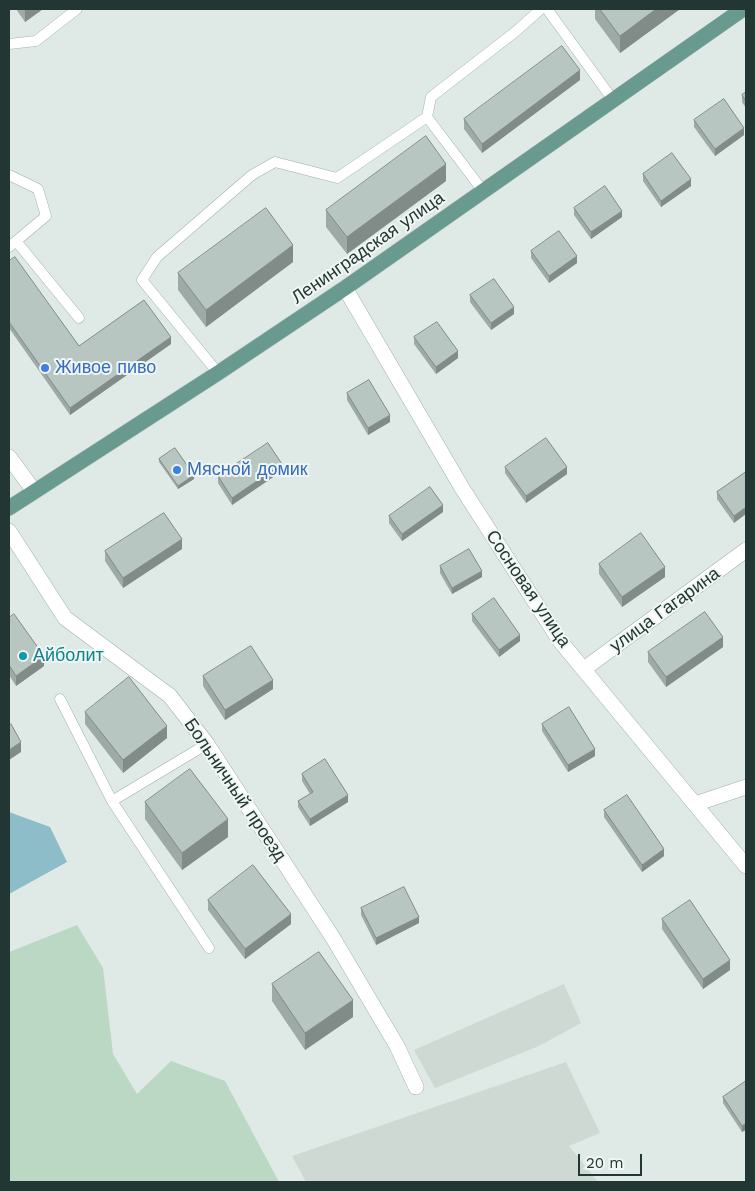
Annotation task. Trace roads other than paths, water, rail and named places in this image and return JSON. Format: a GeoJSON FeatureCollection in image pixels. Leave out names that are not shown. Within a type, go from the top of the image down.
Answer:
{"type":"FeatureCollection","features":[{"type":"Feature","properties":{"kind":"main road","name":"Ленинградская улица"},"geometry":{"type":"LineString","coordinates":[[9,508],[218,373],[345,288],[743,9]]}},
{"type":"Feature","properties":{"kind":"street","name":"Сосновая улица"},"geometry":{"type":"LineString","coordinates":[[345,288],[462,488],[560,641],[746,866]]}},
{"type":"Feature","properties":{"kind":"street"},"geometry":{"type":"LineString","coordinates":[[9,457],[29,494]]}},
{"type":"Feature","properties":{"kind":"street","name":"Больничный проезд"},"geometry":{"type":"LineString","coordinates":[[9,531],[65,618],[170,696],[206,744],[333,938],[397,1046],[416,1087]]}},
{"type":"Feature","properties":{"kind":"street","name":"улица Гагарина"},"geometry":{"type":"LineString","coordinates":[[584,669],[746,550]]}},
{"type":"Feature","properties":{"kind":"street"},"geometry":{"type":"LineString","coordinates":[[695,804],[746,787]]}},
{"type":"Feature","properties":{"kind":"lane"},"geometry":{"type":"LineString","coordinates":[[9,44],[36,41],[77,9]]}},
{"type":"Feature","properties":{"kind":"lane"},"geometry":{"type":"LineString","coordinates":[[218,373],[142,280],[157,256],[252,175],[275,162],[338,178],[427,117],[431,98],[515,32],[541,9]]}},
{"type":"Feature","properties":{"kind":"lane"},"geometry":{"type":"LineString","coordinates":[[547,9],[613,100]]}},
{"type":"Feature","properties":{"kind":"lane"},"geometry":{"type":"LineString","coordinates":[[427,117],[483,191]]}},
{"type":"Feature","properties":{"kind":"lane"},"geometry":{"type":"LineString","coordinates":[[9,175],[38,189],[46,216],[12,244],[79,318]]}},
{"type":"Feature","properties":{"kind":"lane"},"geometry":{"type":"LineString","coordinates":[[60,699],[112,801],[209,948]]}},
{"type":"Feature","properties":{"kind":"lane"},"geometry":{"type":"LineString","coordinates":[[112,801],[206,744]]}},
{"type":"Feature","properties":{"kind":"water"},"geometry":{"type":"Polygon","coordinates":[[[9,812],[50,827],[67,862],[9,894],[9,812]]]}},
{"type":"Feature","properties":{"kind":"place","name":"Живое пиво"},"geometry":{"type":"Point","coordinates":[45,368]}},
{"type":"Feature","properties":{"kind":"place","name":"Мясной домик"},"geometry":{"type":"Point","coordinates":[177,470]}},
{"type":"Feature","properties":{"kind":"place","name":"Айболит"},"geometry":{"type":"Point","coordinates":[23,656]}}]}
